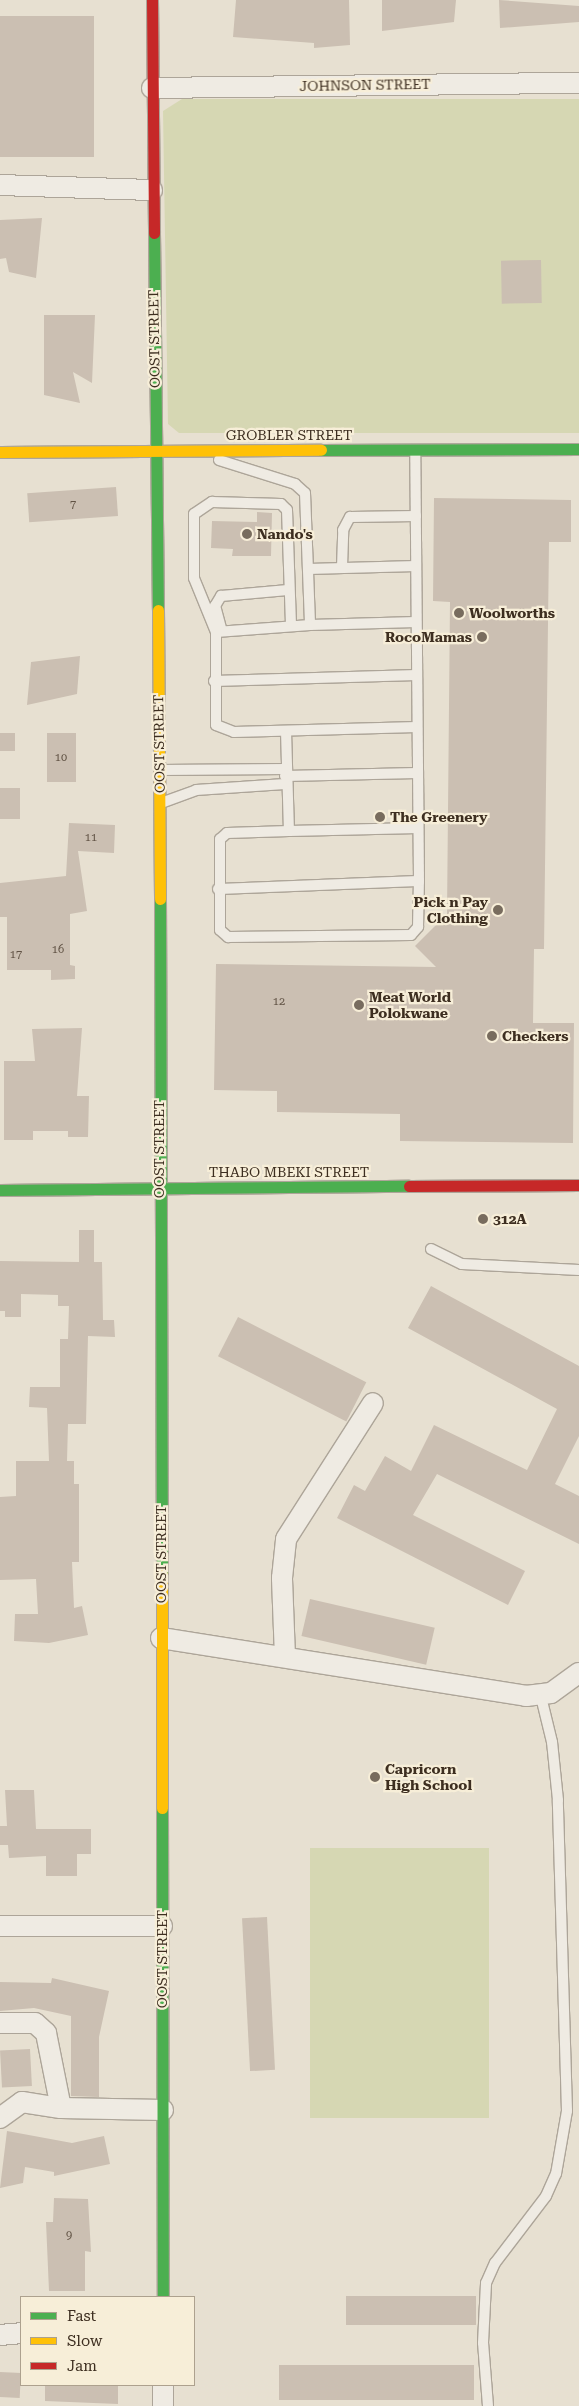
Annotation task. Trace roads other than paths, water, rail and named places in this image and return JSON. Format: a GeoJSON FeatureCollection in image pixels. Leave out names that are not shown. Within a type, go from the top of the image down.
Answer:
{"type":"FeatureCollection","features":[{"type":"Feature","properties":{"kind":"street","name":"OOST STREET"},"geometry":{"type":"LineString","coordinates":[[152,0],[152,190],[160,770],[159,1188],[163,2296]]}},
{"type":"Feature","properties":{"kind":"street","name":"JOHNSON STREET"},"geometry":{"type":"LineString","coordinates":[[152,88],[579,82]]}},
{"type":"Feature","properties":{"kind":"street"},"geometry":{"type":"LineString","coordinates":[[0,185],[152,190]]}},
{"type":"Feature","properties":{"kind":"street","name":"GROBLER STREET"},"geometry":{"type":"LineString","coordinates":[[0,452],[579,449]]}},
{"type":"Feature","properties":{"kind":"street","name":"THABO MBEKI STREET"},"geometry":{"type":"LineString","coordinates":[[0,1190],[579,1185]]}},
{"type":"Feature","properties":{"kind":"street"},"geometry":{"type":"LineString","coordinates":[[285,1657],[282,1578],[286,1539],[372,1403]]}},
{"type":"Feature","properties":{"kind":"street"},"geometry":{"type":"LineString","coordinates":[[161,1638],[541,1696],[579,1673]]}},
{"type":"Feature","properties":{"kind":"street"},"geometry":{"type":"LineString","coordinates":[[0,1926],[162,1926]]}},
{"type":"Feature","properties":{"kind":"street"},"geometry":{"type":"LineString","coordinates":[[0,2023],[35,2023],[46,2033],[61,2108]]}},
{"type":"Feature","properties":{"kind":"street"},"geometry":{"type":"LineString","coordinates":[[0,2118],[22,2102],[61,2108],[162,2110]]}},
{"type":"Feature","properties":{"kind":"street"},"geometry":{"type":"LineString","coordinates":[[0,2336],[20,2333]]}},
{"type":"Feature","properties":{"kind":"street"},"geometry":{"type":"LineString","coordinates":[[163,2386],[163,2406]]}},
{"type":"Feature","properties":{"kind":"lane"},"geometry":{"type":"LineString","coordinates":[[415,450],[419,881],[418,927],[411,935],[228,937],[220,930],[218,889],[223,835],[289,830],[418,828]]}},
{"type":"Feature","properties":{"kind":"lane"},"geometry":{"type":"LineString","coordinates":[[190,451],[295,484],[305,493],[310,625]]}},
{"type":"Feature","properties":{"kind":"lane"},"geometry":{"type":"LineString","coordinates":[[218,630],[194,578],[194,514],[199,506],[212,502],[281,504],[288,516],[290,626]]}},
{"type":"Feature","properties":{"kind":"lane"},"geometry":{"type":"LineString","coordinates":[[342,566],[343,530],[350,517],[416,516]]}},
{"type":"Feature","properties":{"kind":"lane"},"geometry":{"type":"LineString","coordinates":[[308,569],[342,566],[416,566]]}},
{"type":"Feature","properties":{"kind":"lane"},"geometry":{"type":"LineString","coordinates":[[288,590],[220,596],[216,606],[218,630],[214,681],[216,725],[225,731],[417,728]]}},
{"type":"Feature","properties":{"kind":"lane"},"geometry":{"type":"LineString","coordinates":[[218,630],[416,622]]}},
{"type":"Feature","properties":{"kind":"lane"},"geometry":{"type":"LineString","coordinates":[[214,681],[416,675]]}},
{"type":"Feature","properties":{"kind":"lane"},"geometry":{"type":"LineString","coordinates":[[286,731],[285,776],[289,830]]}},
{"type":"Feature","properties":{"kind":"lane"},"geometry":{"type":"LineString","coordinates":[[160,770],[285,776],[417,773]]}},
{"type":"Feature","properties":{"kind":"lane"},"geometry":{"type":"LineString","coordinates":[[160,803],[196,790],[285,776]]}},
{"type":"Feature","properties":{"kind":"lane"},"geometry":{"type":"LineString","coordinates":[[218,889],[419,881]]}},
{"type":"Feature","properties":{"kind":"lane"},"geometry":{"type":"LineString","coordinates":[[431,1249],[462,1264],[579,1270]]}},
{"type":"Feature","properties":{"kind":"lane"},"geometry":{"type":"LineString","coordinates":[[488,2406],[483,2343],[486,2283],[495,2263],[546,2196],[556,2174],[568,2111],[558,1800],[552,1742],[541,1696]]}},
{"type":"Feature","properties":{"kind":"place","name":"Nando's"},"geometry":{"type":"Point","coordinates":[247,534]}},
{"type":"Feature","properties":{"kind":"place","name":"Woolworths"},"geometry":{"type":"Point","coordinates":[459,613]}},
{"type":"Feature","properties":{"kind":"place","name":"RocoMamas"},"geometry":{"type":"Point","coordinates":[482,637]}},
{"type":"Feature","properties":{"kind":"place","name":"The Greenery"},"geometry":{"type":"Point","coordinates":[380,817]}},
{"type":"Feature","properties":{"kind":"place","name":"Pick n Pay Clothing"},"geometry":{"type":"Point","coordinates":[498,910]}},
{"type":"Feature","properties":{"kind":"place","name":"Meat World Polokwane"},"geometry":{"type":"Point","coordinates":[359,1005]}},
{"type":"Feature","properties":{"kind":"place","name":"Checkers"},"geometry":{"type":"Point","coordinates":[492,1036]}},
{"type":"Feature","properties":{"kind":"place","name":"312A"},"geometry":{"type":"Point","coordinates":[483,1219]}},
{"type":"Feature","properties":{"kind":"place","name":"Capricorn High School"},"geometry":{"type":"Point","coordinates":[375,1777]}}]}
